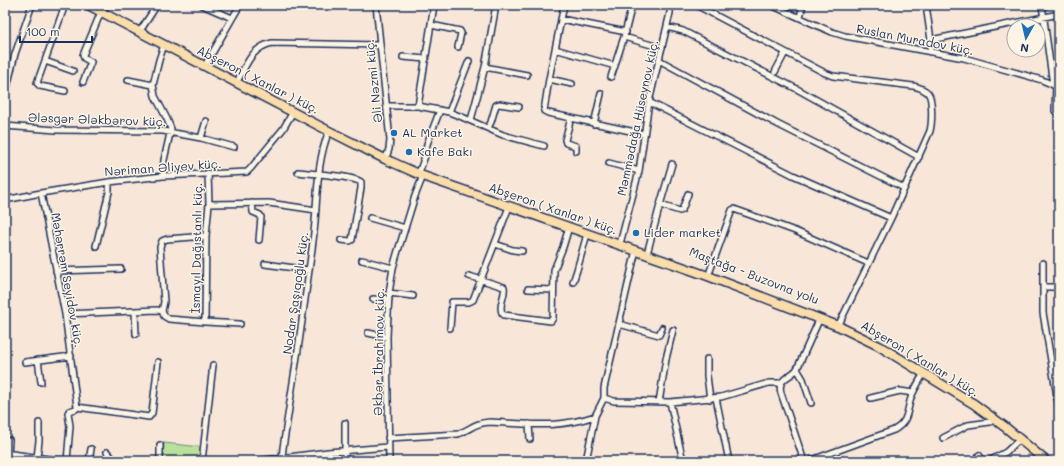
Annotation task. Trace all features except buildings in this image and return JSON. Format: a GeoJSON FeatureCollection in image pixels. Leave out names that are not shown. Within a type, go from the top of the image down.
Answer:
{"type":"FeatureCollection","features":[{"type":"Feature","properties":{"kind":"main road","name":"Abşeron ( Xanlar ) küç."},"geometry":{"type":"LineString","coordinates":[[88,5],[99,8],[164,45],[329,131],[386,157]]}},
{"type":"Feature","properties":{"kind":"main road","name":"Maştağa - Buzovna yolu"},"geometry":{"type":"LineString","coordinates":[[99,8],[142,28],[386,157],[421,173],[710,271],[881,342],[1009,423],[1053,461]]}},
{"type":"Feature","properties":{"kind":"main road","name":"Abşeron ( Xanlar ) küç."},"geometry":{"type":"LineString","coordinates":[[421,173],[839,324],[924,373],[995,419],[1046,461]]}},
{"type":"Feature","properties":{"kind":"street"},"geometry":{"type":"LineString","coordinates":[[5,96],[15,54],[32,5]]}},
{"type":"Feature","properties":{"kind":"street"},"geometry":{"type":"LineString","coordinates":[[65,5],[37,83],[40,86],[65,91]]}},
{"type":"Feature","properties":{"kind":"street"},"geometry":{"type":"LineString","coordinates":[[142,28],[157,5]]}},
{"type":"Feature","properties":{"kind":"street"},"geometry":{"type":"LineString","coordinates":[[202,5],[232,18]]}},
{"type":"Feature","properties":{"kind":"street"},"geometry":{"type":"LineString","coordinates":[[208,62],[240,5]]}},
{"type":"Feature","properties":{"kind":"street","name":"Əli Nəzmi küç."},"geometry":{"type":"LineString","coordinates":[[376,5],[390,140],[386,157]]}},
{"type":"Feature","properties":{"kind":"street"},"geometry":{"type":"LineString","coordinates":[[418,106],[434,5]]}},
{"type":"Feature","properties":{"kind":"street"},"geometry":{"type":"LineString","coordinates":[[471,120],[486,67],[496,5]]}},
{"type":"Feature","properties":{"kind":"street"},"geometry":{"type":"LineString","coordinates":[[611,77],[625,35],[632,5]]}},
{"type":"Feature","properties":{"kind":"street","name":"Məmmədağa Hüseynov küç."},"geometry":{"type":"LineString","coordinates":[[621,240],[639,171],[649,102],[670,12],[671,6],[663,5]]}},
{"type":"Feature","properties":{"kind":"street"},"geometry":{"type":"LineString","coordinates":[[696,5],[829,75],[908,84],[926,90],[930,96],[931,127],[919,157],[839,324]]}},
{"type":"Feature","properties":{"kind":"street","name":"Ruslan Muradov küç."},"geometry":{"type":"LineString","coordinates":[[770,5],[845,36],[971,60],[1042,80],[1056,86]]}},
{"type":"Feature","properties":{"kind":"street"},"geometry":{"type":"LineString","coordinates":[[800,17],[803,5]]}},
{"type":"Feature","properties":{"kind":"street"},"geometry":{"type":"LineString","coordinates":[[926,5],[931,40],[930,52]]}},
{"type":"Feature","properties":{"kind":"street"},"geometry":{"type":"LineString","coordinates":[[1042,5],[1056,86],[1055,111],[1059,113]]}},
{"type":"Feature","properties":{"kind":"street"},"geometry":{"type":"LineString","coordinates":[[562,6],[556,49],[544,111],[594,124],[644,134]]}},
{"type":"Feature","properties":{"kind":"street"},"geometry":{"type":"LineString","coordinates":[[83,82],[91,62],[83,56],[99,8]]}},
{"type":"Feature","properties":{"kind":"street"},"geometry":{"type":"LineString","coordinates":[[931,40],[1059,14]]}},
{"type":"Feature","properties":{"kind":"street"},"geometry":{"type":"LineString","coordinates":[[561,19],[625,35],[662,48]]}},
{"type":"Feature","properties":{"kind":"street"},"geometry":{"type":"LineString","coordinates":[[431,25],[460,31],[461,33],[458,47]]}},
{"type":"Feature","properties":{"kind":"street"},"geometry":{"type":"LineString","coordinates":[[667,26],[683,31],[790,86],[919,157]]}},
{"type":"Feature","properties":{"kind":"street"},"geometry":{"type":"LineString","coordinates":[[239,78],[255,51],[267,44],[380,45]]}},
{"type":"Feature","properties":{"kind":"street"},"geometry":{"type":"LineString","coordinates":[[163,176],[164,160],[171,132],[168,122],[155,96],[153,85],[164,45]]}},
{"type":"Feature","properties":{"kind":"street"},"geometry":{"type":"LineString","coordinates":[[556,49],[615,66]]}},
{"type":"Feature","properties":{"kind":"street"},"geometry":{"type":"LineString","coordinates":[[775,72],[786,53]]}},
{"type":"Feature","properties":{"kind":"street"},"geometry":{"type":"LineString","coordinates":[[403,57],[426,59]]}},
{"type":"Feature","properties":{"kind":"street"},"geometry":{"type":"LineString","coordinates":[[659,60],[777,124],[904,188]]}},
{"type":"Feature","properties":{"kind":"street"},"geometry":{"type":"LineString","coordinates":[[45,61],[73,71]]}},
{"type":"Feature","properties":{"kind":"street"},"geometry":{"type":"LineString","coordinates":[[449,112],[469,61]]}},
{"type":"Feature","properties":{"kind":"street"},"geometry":{"type":"LineString","coordinates":[[486,67],[527,75]]}},
{"type":"Feature","properties":{"kind":"street"},"geometry":{"type":"LineString","coordinates":[[549,79],[572,84]]}},
{"type":"Feature","properties":{"kind":"street"},"geometry":{"type":"LineString","coordinates":[[128,80],[153,85]]}},
{"type":"Feature","properties":{"kind":"street"},"geometry":{"type":"LineString","coordinates":[[594,124],[601,94]]}},
{"type":"Feature","properties":{"kind":"street"},"geometry":{"type":"LineString","coordinates":[[649,102],[793,175],[890,218]]}},
{"type":"Feature","properties":{"kind":"street"},"geometry":{"type":"LineString","coordinates":[[488,128],[496,105],[498,104],[519,108]]}},
{"type":"Feature","properties":{"kind":"street"},"geometry":{"type":"LineString","coordinates":[[387,106],[418,106],[449,112],[471,120],[502,135],[544,146]]}},
{"type":"Feature","properties":{"kind":"street","name":"Əkbər İbrahimov küç."},"geometry":{"type":"LineString","coordinates":[[389,461],[387,337],[389,300],[393,268],[415,196],[427,144],[440,110]]}},
{"type":"Feature","properties":{"kind":"street","name":"Nəriman Əliyev küç."},"geometry":{"type":"LineString","coordinates":[[5,200],[109,182],[163,176],[208,173],[239,173],[249,171],[283,129],[293,112]]}},
{"type":"Feature","properties":{"kind":"street"},"geometry":{"type":"LineString","coordinates":[[571,118],[565,142],[576,146],[576,151]]}},
{"type":"Feature","properties":{"kind":"street"},"geometry":{"type":"LineString","coordinates":[[201,138],[206,121]]}},
{"type":"Feature","properties":{"kind":"street","name":"Ələsgər Ələkbərov küç."},"geometry":{"type":"LineString","coordinates":[[5,126],[56,130],[171,132],[234,147]]}},
{"type":"Feature","properties":{"kind":"street","name":"Nodar Şaşıqoğlu küç."},"geometry":{"type":"LineString","coordinates":[[282,458],[309,270],[322,151],[329,131]]}},
{"type":"Feature","properties":{"kind":"street"},"geometry":{"type":"LineString","coordinates":[[609,163],[639,171]]}},
{"type":"Feature","properties":{"kind":"street"},"geometry":{"type":"LineString","coordinates":[[648,250],[672,164]]}},
{"type":"Feature","properties":{"kind":"street"},"geometry":{"type":"LineString","coordinates":[[298,172],[361,182],[352,240],[350,242],[341,240]]}},
{"type":"Feature","properties":{"kind":"street","name":"İsmayıl Dağıstanlı küç."},"geometry":{"type":"LineString","coordinates":[[65,314],[135,311],[162,312],[168,319],[205,322],[206,236],[209,204],[208,173]]}},
{"type":"Feature","properties":{"kind":"street"},"geometry":{"type":"LineString","coordinates":[[96,246],[109,192],[109,182]]}},
{"type":"Feature","properties":{"kind":"street","name":"Məhərrəm Seyidov küç."},"geometry":{"type":"LineString","coordinates":[[41,193],[65,314],[77,407]]}},
{"type":"Feature","properties":{"kind":"street"},"geometry":{"type":"LineString","coordinates":[[660,205],[680,211],[682,210],[688,194]]}},
{"type":"Feature","properties":{"kind":"street"},"geometry":{"type":"LineString","coordinates":[[252,203],[253,212],[261,217],[258,240]]}},
{"type":"Feature","properties":{"kind":"street"},"geometry":{"type":"LineString","coordinates":[[209,204],[269,203],[316,210]]}},
{"type":"Feature","properties":{"kind":"street"},"geometry":{"type":"LineString","coordinates":[[450,328],[452,302],[471,302],[481,280],[509,206]]}},
{"type":"Feature","properties":{"kind":"street"},"geometry":{"type":"LineString","coordinates":[[710,271],[732,210],[734,209],[795,231],[868,263]]}},
{"type":"Feature","properties":{"kind":"street"},"geometry":{"type":"LineString","coordinates":[[370,218],[405,228]]}},
{"type":"Feature","properties":{"kind":"street"},"geometry":{"type":"LineString","coordinates":[[469,276],[504,287],[505,290],[501,307],[504,315],[551,321],[554,318],[555,266],[569,227]]}},
{"type":"Feature","properties":{"kind":"street"},"geometry":{"type":"LineString","coordinates":[[573,282],[587,234]]}},
{"type":"Feature","properties":{"kind":"street"},"geometry":{"type":"LineString","coordinates":[[162,312],[164,302],[160,247],[162,241],[167,239],[206,236]]}},
{"type":"Feature","properties":{"kind":"street"},"geometry":{"type":"LineString","coordinates":[[495,244],[513,250],[522,251]]}},
{"type":"Feature","properties":{"kind":"street"},"geometry":{"type":"LineString","coordinates":[[586,461],[594,416],[604,398],[604,388],[636,250]]}},
{"type":"Feature","properties":{"kind":"street"},"geometry":{"type":"LineString","coordinates":[[362,260],[393,268]]}},
{"type":"Feature","properties":{"kind":"street"},"geometry":{"type":"LineString","coordinates":[[265,264],[309,270]]}},
{"type":"Feature","properties":{"kind":"street"},"geometry":{"type":"LineString","coordinates":[[1043,264],[1043,313],[1058,393],[1059,408]]}},
{"type":"Feature","properties":{"kind":"street"},"geometry":{"type":"LineString","coordinates":[[56,271],[122,269]]}},
{"type":"Feature","properties":{"kind":"street"},"geometry":{"type":"LineString","coordinates":[[1042,287],[1059,287]]}},
{"type":"Feature","properties":{"kind":"street"},"geometry":{"type":"LineString","coordinates":[[528,289],[554,290]]}},
{"type":"Feature","properties":{"kind":"street"},"geometry":{"type":"LineString","coordinates":[[390,293],[413,296]]}},
{"type":"Feature","properties":{"kind":"street"},"geometry":{"type":"LineString","coordinates":[[373,299],[389,300]]}},
{"type":"Feature","properties":{"kind":"street"},"geometry":{"type":"LineString","coordinates":[[135,311],[136,334]]}},
{"type":"Feature","properties":{"kind":"street"},"geometry":{"type":"LineString","coordinates":[[604,398],[614,401],[659,402],[710,399],[729,396],[769,383],[781,383],[797,369],[820,318]]}},
{"type":"Feature","properties":{"kind":"street"},"geometry":{"type":"LineString","coordinates":[[205,322],[240,324]]}},
{"type":"Feature","properties":{"kind":"street"},"geometry":{"type":"LineString","coordinates":[[619,324],[659,335],[662,328]]}},
{"type":"Feature","properties":{"kind":"street"},"geometry":{"type":"LineString","coordinates":[[659,402],[666,359],[673,330]]}},
{"type":"Feature","properties":{"kind":"street"},"geometry":{"type":"LineString","coordinates":[[368,333],[387,337]]}},
{"type":"Feature","properties":{"kind":"street"},"geometry":{"type":"LineString","coordinates":[[26,362],[71,356]]}},
{"type":"Feature","properties":{"kind":"street"},"geometry":{"type":"LineString","coordinates":[[707,359],[707,376],[710,399]]}},
{"type":"Feature","properties":{"kind":"street"},"geometry":{"type":"LineString","coordinates":[[38,360],[41,382]]}},
{"type":"Feature","properties":{"kind":"street"},"geometry":{"type":"LineString","coordinates":[[67,461],[70,426],[69,411],[74,410],[77,407],[149,417],[152,413],[158,362]]}},
{"type":"Feature","properties":{"kind":"street"},"geometry":{"type":"LineString","coordinates":[[202,461],[213,365]]}},
{"type":"Feature","properties":{"kind":"street"},"geometry":{"type":"LineString","coordinates":[[797,369],[803,379],[811,403]]}},
{"type":"Feature","properties":{"kind":"street"},"geometry":{"type":"LineString","coordinates":[[809,461],[901,427],[907,418],[913,393],[924,373]]}},
{"type":"Feature","properties":{"kind":"street"},"geometry":{"type":"LineString","coordinates":[[781,383],[781,393],[804,461]]}},
{"type":"Feature","properties":{"kind":"street"},"geometry":{"type":"LineString","coordinates":[[871,398],[900,391],[913,393]]}},
{"type":"Feature","properties":{"kind":"street"},"geometry":{"type":"LineString","coordinates":[[716,398],[729,461]]}},
{"type":"Feature","properties":{"kind":"street"},"geometry":{"type":"LineString","coordinates":[[670,402],[683,461]]}},
{"type":"Feature","properties":{"kind":"street"},"geometry":{"type":"LineString","coordinates":[[388,438],[458,434],[481,422],[560,424],[594,416]]}},
{"type":"Feature","properties":{"kind":"street"},"geometry":{"type":"LineString","coordinates":[[943,438],[968,426],[990,422],[995,419]]}},
{"type":"Feature","properties":{"kind":"street"},"geometry":{"type":"LineString","coordinates":[[37,457],[39,423]]}},
{"type":"Feature","properties":{"kind":"street"},"geometry":{"type":"LineString","coordinates":[[345,423],[345,461]]}},
{"type":"Feature","properties":{"kind":"street"},"geometry":{"type":"LineString","coordinates":[[529,424],[530,439]]}},
{"type":"Feature","properties":{"kind":"street"},"geometry":{"type":"LineString","coordinates":[[989,461],[1006,452],[1020,439]]}},
{"type":"Feature","properties":{"kind":"street"},"geometry":{"type":"LineString","coordinates":[[9,440],[7,454],[63,461]]}},
{"type":"Feature","properties":{"kind":"street"},"geometry":{"type":"LineString","coordinates":[[160,446],[160,461]]}},
{"type":"Feature","properties":{"kind":"street"},"geometry":{"type":"LineString","coordinates":[[257,461],[282,458],[299,458],[345,451],[388,447]]}},
{"type":"Feature","properties":{"kind":"street"},"geometry":{"type":"LineString","coordinates":[[89,461],[91,449]]}},
{"type":"Feature","properties":{"kind":"street"},"geometry":{"type":"LineString","coordinates":[[107,452],[115,461]]}},
{"type":"Feature","properties":{"kind":"street"},"geometry":{"type":"LineString","coordinates":[[979,455],[983,461]]}},
{"type":"Feature","properties":{"kind":"green space"},"geometry":{"type":"Polygon","coordinates":[[[164,443],[201,447],[199,461],[163,461],[164,443]]]}},
{"type":"Feature","properties":{"kind":"place","name":"AL Market"},"geometry":{"type":"Point","coordinates":[394,133]}},
{"type":"Feature","properties":{"kind":"place","name":"Kafe Bakı"},"geometry":{"type":"Point","coordinates":[409,152]}},
{"type":"Feature","properties":{"kind":"place","name":"Lider market"},"geometry":{"type":"Point","coordinates":[636,233]}}]}
